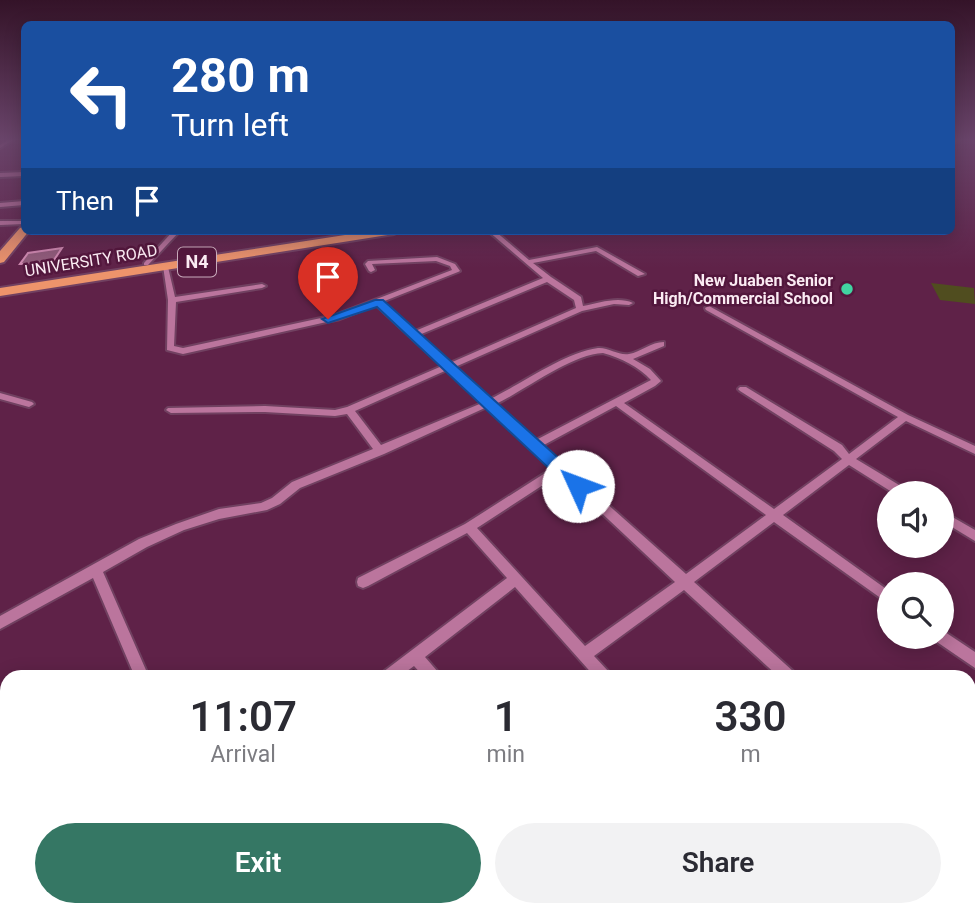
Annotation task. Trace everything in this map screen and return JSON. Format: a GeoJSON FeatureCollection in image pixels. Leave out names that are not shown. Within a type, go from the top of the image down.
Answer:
{"type":"FeatureCollection","features":[{"type":"Feature","properties":{"kind":"highway"},"geometry":{"type":"LineString","coordinates":[[0,248],[21,228]]}},
{"type":"Feature","properties":{"kind":"highway"},"geometry":{"type":"LineString","coordinates":[[0,258],[21,229]]}},
{"type":"Feature","properties":{"kind":"highway","name":"UNIVERSITY ROAD"},"geometry":{"type":"LineString","coordinates":[[2,287],[336,235]]}},
{"type":"Feature","properties":{"kind":"highway","name":"UNIVERSITY ROAD"},"geometry":{"type":"LineString","coordinates":[[2,287],[166,267],[369,235]]}},
{"type":"Feature","properties":{"kind":"street"},"geometry":{"type":"LineString","coordinates":[[0,205],[21,203]]}},
{"type":"Feature","properties":{"kind":"street"},"geometry":{"type":"LineString","coordinates":[[0,223],[21,225]]}},
{"type":"Feature","properties":{"kind":"street"},"geometry":{"type":"LineString","coordinates":[[146,264],[173,235]]}},
{"type":"Feature","properties":{"kind":"street"},"geometry":{"type":"LineString","coordinates":[[496,235],[548,279],[578,299],[580,309]]}},
{"type":"Feature","properties":{"kind":"street"},"geometry":{"type":"LineString","coordinates":[[528,262],[594,249],[606,252],[641,274]]}},
{"type":"Feature","properties":{"kind":"street"},"geometry":{"type":"LineString","coordinates":[[166,267],[172,300],[170,348],[183,351],[337,317],[456,271],[453,265],[437,259],[370,262],[368,264],[371,271]]}},
{"type":"Feature","properties":{"kind":"street"},"geometry":{"type":"LineString","coordinates":[[413,335],[548,279]]}},
{"type":"Feature","properties":{"kind":"street"},"geometry":{"type":"LineString","coordinates":[[172,300],[262,286]]}},
{"type":"Feature","properties":{"kind":"street"},"geometry":{"type":"LineString","coordinates":[[171,410],[265,409],[335,413],[349,410],[580,309],[614,302],[628,303]]}},
{"type":"Feature","properties":{"kind":"street"},"geometry":{"type":"LineString","coordinates":[[379,303],[781,670]]}},
{"type":"Feature","properties":{"kind":"street"},"geometry":{"type":"LineString","coordinates":[[709,308],[905,417],[975,450]]}},
{"type":"Feature","properties":{"kind":"street"},"geometry":{"type":"LineString","coordinates":[[627,358],[661,344]]}},
{"type":"Feature","properties":{"kind":"street"},"geometry":{"type":"LineString","coordinates":[[0,623],[143,543],[219,514],[263,507],[276,501],[296,485],[489,403],[524,383],[598,350],[627,358],[654,376],[656,381],[535,445]]}},
{"type":"Feature","properties":{"kind":"street"},"geometry":{"type":"LineString","coordinates":[[743,390],[838,448],[848,459],[884,481]]}},
{"type":"Feature","properties":{"kind":"street"},"geometry":{"type":"LineString","coordinates":[[0,396],[29,404]]}},
{"type":"Feature","properties":{"kind":"street"},"geometry":{"type":"LineString","coordinates":[[618,403],[877,589]]}},
{"type":"Feature","properties":{"kind":"street"},"geometry":{"type":"LineString","coordinates":[[349,410],[380,451]]}},
{"type":"Feature","properties":{"kind":"street"},"geometry":{"type":"LineString","coordinates":[[584,655],[687,583],[773,514],[905,417]]}},
{"type":"Feature","properties":{"kind":"street"},"geometry":{"type":"LineString","coordinates":[[363,582],[469,527],[560,469]]}},
{"type":"Feature","properties":{"kind":"street"},"geometry":{"type":"LineString","coordinates":[[954,523],[975,536]]}},
{"type":"Feature","properties":{"kind":"street"},"geometry":{"type":"LineString","coordinates":[[469,527],[598,670]]}},
{"type":"Feature","properties":{"kind":"street"},"geometry":{"type":"LineString","coordinates":[[96,571],[139,670]]}},
{"type":"Feature","properties":{"kind":"street"},"geometry":{"type":"LineString","coordinates":[[397,670],[514,580]]}},
{"type":"Feature","properties":{"kind":"street"},"geometry":{"type":"LineString","coordinates":[[954,645],[975,661]]}},
{"type":"Feature","properties":{"kind":"street"},"geometry":{"type":"LineString","coordinates":[[415,656],[427,670]]}},
{"type":"Feature","properties":{"kind":"shaded area"},"geometry":{"type":"Polygon","coordinates":[[[931,283],[974,288],[975,304],[940,300],[931,283]]]}},
{"type":"Feature","properties":{"kind":"building"},"geometry":{"type":"Polygon","coordinates":[[[62,248],[52,263],[20,264],[28,253],[62,248]]]}},
{"type":"Feature","properties":{"kind":"place","name":"New Juaben Senior High/Commercial School"},"geometry":{"type":"Point","coordinates":[847,289]}},
{"type":"Feature","properties":{"kind":"route"},"geometry":{"type":"LineString","coordinates":[[328,319],[379,303],[578,486]]}}]}
